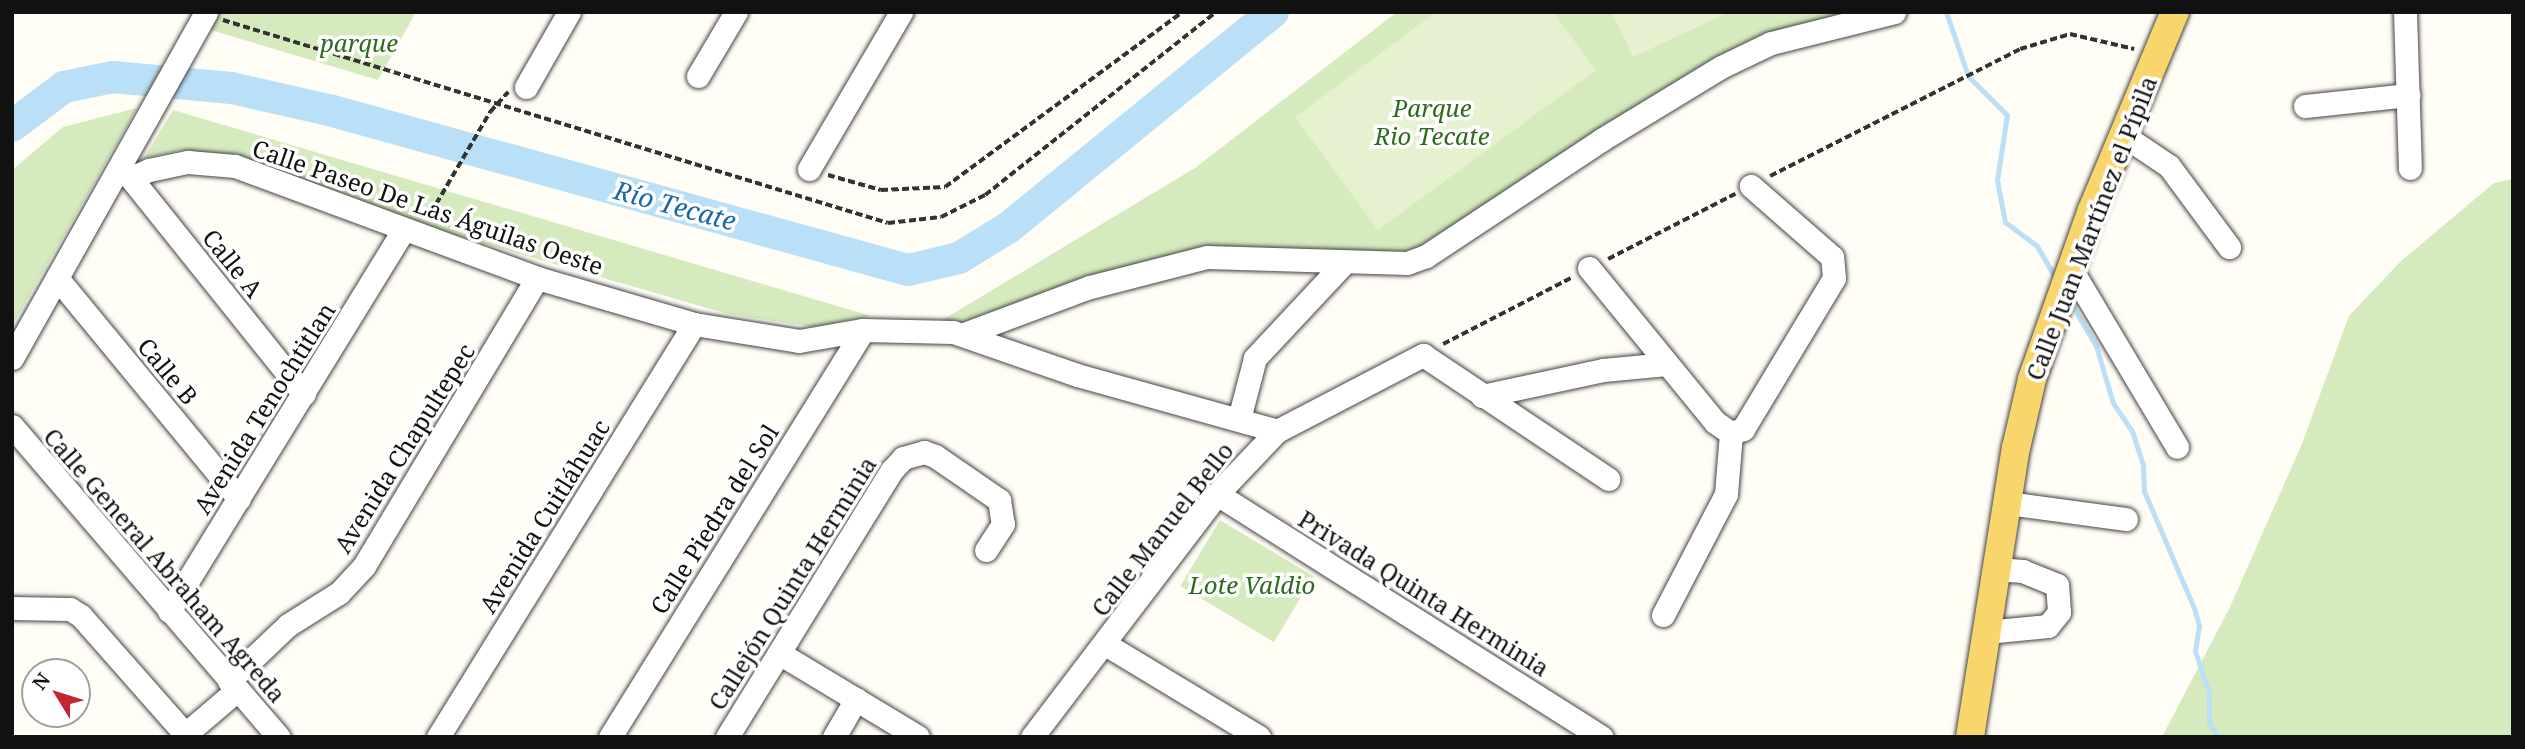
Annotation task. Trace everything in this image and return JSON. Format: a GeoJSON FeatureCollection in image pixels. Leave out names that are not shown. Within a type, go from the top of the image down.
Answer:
{"type":"FeatureCollection","features":[{"type":"Feature","properties":{"kind":"main road","name":"Calle Juan Martínez el Pípila"},"geometry":{"type":"LineString","coordinates":[[1970,737],[1995,569],[2032,379],[2123,135],[2156,54],[2179,15]]}},
{"type":"Feature","properties":{"kind":"street"},"geometry":{"type":"LineString","coordinates":[[526,86],[569,12]]}},
{"type":"Feature","properties":{"kind":"street"},"geometry":{"type":"LineString","coordinates":[[698,76],[736,12]]}},
{"type":"Feature","properties":{"kind":"street"},"geometry":{"type":"LineString","coordinates":[[809,169],[901,12]]}},
{"type":"Feature","properties":{"kind":"street"},"geometry":{"type":"LineString","coordinates":[[964,334],[1090,287],[1207,257],[1407,263],[1426,256],[1601,140],[1721,67],[1771,43],[1894,12]]}},
{"type":"Feature","properties":{"kind":"street"},"geometry":{"type":"LineString","coordinates":[[2404,12],[2410,168]]}},
{"type":"Feature","properties":{"kind":"street"},"geometry":{"type":"LineString","coordinates":[[12,358],[57,278],[126,172],[154,110],[209,17]]}},
{"type":"Feature","properties":{"kind":"street"},"geometry":{"type":"LineString","coordinates":[[2305,106],[2407,95]]}},
{"type":"Feature","properties":{"kind":"street"},"geometry":{"type":"LineString","coordinates":[[2123,135],[2169,166],[2229,247]]}},
{"type":"Feature","properties":{"kind":"street","name":"Calle Paseo De Las Águilas Oeste"},"geometry":{"type":"LineString","coordinates":[[126,172],[188,163],[235,166],[403,231],[537,278],[694,324],[799,341],[863,330],[964,334],[1077,375],[1277,431]]}},
{"type":"Feature","properties":{"kind":"street","name":"Calle A"},"geometry":{"type":"LineString","coordinates":[[126,172],[304,394]]}},
{"type":"Feature","properties":{"kind":"street"},"geometry":{"type":"LineString","coordinates":[[1731,433],[1743,429],[1834,278],[1832,257],[1751,186]]}},
{"type":"Feature","properties":{"kind":"street","name":"Avenida Tenochtitlan"},"geometry":{"type":"LineString","coordinates":[[169,611],[403,231]]}},
{"type":"Feature","properties":{"kind":"street"},"geometry":{"type":"LineString","coordinates":[[1239,419],[1255,358],[1344,263]]}},
{"type":"Feature","properties":{"kind":"street"},"geometry":{"type":"LineString","coordinates":[[1589,268],[1715,422],[1731,433]]}},
{"type":"Feature","properties":{"kind":"street"},"geometry":{"type":"LineString","coordinates":[[2071,269],[2177,447]]}},
{"type":"Feature","properties":{"kind":"street","name":"Calle B"},"geometry":{"type":"LineString","coordinates":[[57,278],[239,499]]}},
{"type":"Feature","properties":{"kind":"street","name":"Avenida Chapultepec"},"geometry":{"type":"LineString","coordinates":[[183,735],[233,685],[280,632],[339,593],[364,566],[537,278]]}},
{"type":"Feature","properties":{"kind":"street","name":"Avenida Cuitláhuac"},"geometry":{"type":"LineString","coordinates":[[438,737],[694,324]]}},
{"type":"Feature","properties":{"kind":"street","name":"Calle Piedra del Sol"},"geometry":{"type":"LineString","coordinates":[[610,737],[863,330]]}},
{"type":"Feature","properties":{"kind":"street"},"geometry":{"type":"LineString","coordinates":[[1423,355],[1608,480]]}},
{"type":"Feature","properties":{"kind":"street","name":"Calle Manuel Bello"},"geometry":{"type":"LineString","coordinates":[[1032,737],[1217,494],[1277,431],[1423,355]]}},
{"type":"Feature","properties":{"kind":"street"},"geometry":{"type":"LineString","coordinates":[[1482,396],[1604,370],[1667,364]]}},
{"type":"Feature","properties":{"kind":"street","name":"Calle General Abraham Agreda"},"geometry":{"type":"LineString","coordinates":[[12,426],[279,737]]}},
{"type":"Feature","properties":{"kind":"street"},"geometry":{"type":"LineString","coordinates":[[1663,615],[1726,494],[1731,433]]}},
{"type":"Feature","properties":{"kind":"street","name":"Callejón Quinta Herminia"},"geometry":{"type":"LineString","coordinates":[[733,735],[779,653],[892,470],[904,458],[924,452],[935,456],[999,500],[1003,524],[986,550]]}},
{"type":"Feature","properties":{"kind":"street","name":"Privada Quinta Herminia"},"geometry":{"type":"LineString","coordinates":[[1217,494],[1602,737]]}},
{"type":"Feature","properties":{"kind":"street"},"geometry":{"type":"LineString","coordinates":[[2007,503],[2126,519]]}},
{"type":"Feature","properties":{"kind":"street"},"geometry":{"type":"LineString","coordinates":[[1986,632],[2048,626],[2059,612],[2057,585],[2023,571],[1995,569]]}},
{"type":"Feature","properties":{"kind":"street"},"geometry":{"type":"LineString","coordinates":[[12,608],[70,609],[81,616],[183,735]]}},
{"type":"Feature","properties":{"kind":"street"},"geometry":{"type":"LineString","coordinates":[[1105,644],[1258,737]]}},
{"type":"Feature","properties":{"kind":"street"},"geometry":{"type":"LineString","coordinates":[[779,653],[918,737]]}},
{"type":"Feature","properties":{"kind":"street"},"geometry":{"type":"LineString","coordinates":[[834,737],[856,699]]}},
{"type":"Feature","properties":{"kind":"path"},"geometry":{"type":"LineString","coordinates":[[809,169],[881,190],[945,187],[1182,12]]}},
{"type":"Feature","properties":{"kind":"path"},"geometry":{"type":"LineString","coordinates":[[209,17],[888,223],[942,217],[985,195],[1216,12]]}},
{"type":"Feature","properties":{"kind":"path"},"geometry":{"type":"LineString","coordinates":[[1423,355],[2020,49],[2070,34],[2156,54]]}},
{"type":"Feature","properties":{"kind":"path"},"geometry":{"type":"LineString","coordinates":[[436,204],[490,112]]}},
{"type":"Feature","properties":{"kind":"green space","name":"parque"},"geometry":{"type":"Polygon","coordinates":[[[213,12],[416,12],[378,80],[204,28],[213,12]]]}},
{"type":"Feature","properties":{"kind":"green space","name":"Parque Rio Tecate"},"geometry":{"type":"Polygon","coordinates":[[[1397,12],[1907,12],[1718,70],[1398,263],[1249,252],[996,321],[929,328],[1195,168],[1397,12]]]}},
{"type":"Feature","properties":{"kind":"green space"},"geometry":{"type":"Polygon","coordinates":[[[1436,12],[1553,12],[1596,70],[1378,230],[1295,117],[1436,12]]]}},
{"type":"Feature","properties":{"kind":"green space"},"geometry":{"type":"Polygon","coordinates":[[[1612,12],[1729,12],[1633,57],[1612,12]]]}},
{"type":"Feature","properties":{"kind":"green space"},"geometry":{"type":"Polygon","coordinates":[[[137,108],[12,326],[12,170],[63,127],[137,108]]]}},
{"type":"Feature","properties":{"kind":"green space"},"geometry":{"type":"Polygon","coordinates":[[[173,110],[871,316],[813,327],[728,314],[437,230],[247,159],[181,150],[144,158],[173,110]]]}},
{"type":"Feature","properties":{"kind":"green space"},"geometry":{"type":"Polygon","coordinates":[[[2513,179],[2513,737],[2162,737],[2230,607],[2301,446],[2349,316],[2401,261],[2494,183],[2513,179]]]}},
{"type":"Feature","properties":{"kind":"green space","name":"Lote Valdio"},"geometry":{"type":"Polygon","coordinates":[[[1220,520],[1313,576],[1274,642],[1180,586],[1220,520]]]}},
{"type":"Feature","properties":{"kind":"waterway","name":"Río Tecate"},"geometry":{"type":"LineString","coordinates":[[12,126],[64,87],[113,77],[231,88],[329,110],[908,270],[959,258],[1008,228],[1273,12]]}},
{"type":"Feature","properties":{"kind":"waterway"},"geometry":{"type":"LineString","coordinates":[[1946,12],[1968,76],[2007,115],[1997,180],[2005,222],[2037,246],[2053,274]]}},
{"type":"Feature","properties":{"kind":"waterway"},"geometry":{"type":"LineString","coordinates":[[2073,307],[2096,346],[2113,403],[2132,431],[2143,465],[2144,491],[2194,608],[2199,626],[2195,651],[2209,693],[2209,723],[2218,737]]}}]}
